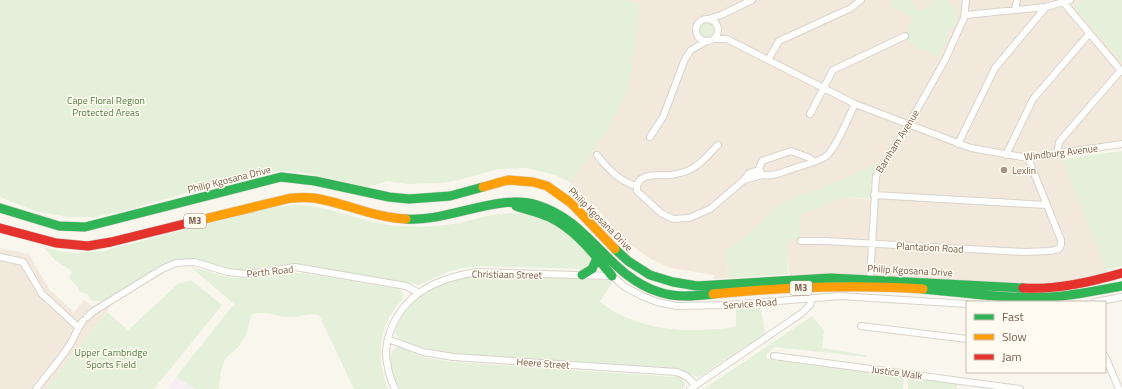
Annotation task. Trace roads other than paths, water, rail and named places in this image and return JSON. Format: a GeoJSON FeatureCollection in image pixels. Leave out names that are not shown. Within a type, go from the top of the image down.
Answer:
{"type":"FeatureCollection","features":[{"type":"Feature","properties":{"kind":"main road","name":"Philip Kgosana Drive"},"geometry":{"type":"LineString","coordinates":[[0,208],[59,226],[85,227],[281,177],[315,181],[389,197],[409,199],[450,196],[508,180],[532,182],[547,186],[571,203],[618,253],[628,261],[650,275],[673,282],[703,286],[818,278],[870,279],[1047,288],[1087,282],[1122,273]]}},
{"type":"Feature","properties":{"kind":"main road","name":"Philip Kgosana Drive"},"geometry":{"type":"LineString","coordinates":[[0,228],[56,243],[88,246],[111,242],[291,198],[317,199],[390,217],[412,220],[433,218],[492,205],[528,203],[540,206],[561,215],[577,227],[627,274],[645,287],[671,295],[697,295],[831,286],[1047,298],[1122,286]]}},
{"type":"Feature","properties":{"kind":"main road"},"geometry":{"type":"LineString","coordinates":[[508,203],[547,216],[562,224],[579,238],[612,276]]}},
{"type":"Feature","properties":{"kind":"main road"},"geometry":{"type":"LineString","coordinates":[[582,275],[592,269],[597,258]]}},
{"type":"Feature","properties":{"kind":"street"},"geometry":{"type":"LineString","coordinates":[[698,45],[696,25],[703,19],[721,15],[752,0]]}},
{"type":"Feature","properties":{"kind":"street"},"geometry":{"type":"LineString","coordinates":[[768,60],[779,41],[851,8],[861,0]]}},
{"type":"Feature","properties":{"kind":"street","name":"Barnham Avenue"},"geometry":{"type":"LineString","coordinates":[[870,279],[876,176],[909,124],[947,57],[965,15],[966,0]]}},
{"type":"Feature","properties":{"kind":"street"},"geometry":{"type":"LineString","coordinates":[[1015,10],[1017,0]]}},
{"type":"Feature","properties":{"kind":"street"},"geometry":{"type":"LineString","coordinates":[[965,15],[1046,6],[1064,3],[1070,0]]}},
{"type":"Feature","properties":{"kind":"street"},"geometry":{"type":"LineString","coordinates":[[1057,154],[1059,142],[1121,71],[1064,3]]}},
{"type":"Feature","properties":{"kind":"street"},"geometry":{"type":"LineString","coordinates":[[958,144],[995,68],[1046,6]]}},
{"type":"Feature","properties":{"kind":"street"},"geometry":{"type":"LineString","coordinates":[[714,38],[717,34],[717,26],[721,15]]}},
{"type":"Feature","properties":{"kind":"street"},"geometry":{"type":"LineString","coordinates":[[708,19],[713,20],[727,39]]}},
{"type":"Feature","properties":{"kind":"street"},"geometry":{"type":"LineString","coordinates":[[1006,155],[1033,99],[1089,34]]}},
{"type":"Feature","properties":{"kind":"street"},"geometry":{"type":"LineString","coordinates":[[810,114],[833,70],[905,36]]}},
{"type":"Feature","properties":{"kind":"street"},"geometry":{"type":"LineString","coordinates":[[698,38],[707,41]]}},
{"type":"Feature","properties":{"kind":"street"},"geometry":{"type":"LineString","coordinates":[[650,137],[662,117],[685,59],[691,50],[714,38],[727,39]]}},
{"type":"Feature","properties":{"kind":"street","name":"Windburg Avenue"},"geometry":{"type":"LineString","coordinates":[[727,39],[855,104],[971,148],[1028,158],[1122,144]]}},
{"type":"Feature","properties":{"kind":"street"},"geometry":{"type":"LineString","coordinates":[[718,145],[696,167],[679,174],[646,176],[641,178],[637,186],[637,190],[661,213],[673,219],[681,219],[697,215],[710,209],[744,180],[749,173],[772,175],[826,157],[831,151],[855,104]]}},
{"type":"Feature","properties":{"kind":"street"},"geometry":{"type":"LineString","coordinates":[[761,173],[762,161],[791,151],[810,158],[813,162]]}},
{"type":"Feature","properties":{"kind":"street"},"geometry":{"type":"LineString","coordinates":[[597,155],[618,177],[637,186]]}},
{"type":"Feature","properties":{"kind":"street"},"geometry":{"type":"LineString","coordinates":[[874,195],[1046,205],[1028,158]]}},
{"type":"Feature","properties":{"kind":"street","name":"Plantation Road"},"geometry":{"type":"LineString","coordinates":[[801,241],[1051,252],[1059,249],[1061,240],[1046,205]]}},
{"type":"Feature","properties":{"kind":"street"},"geometry":{"type":"LineString","coordinates":[[0,257],[23,262],[42,294],[78,327]]}},
{"type":"Feature","properties":{"kind":"street","name":"Perth Road"},"geometry":{"type":"LineString","coordinates":[[36,389],[70,344],[78,327],[85,319],[94,311],[162,269],[176,263],[194,262],[228,272],[247,274],[294,267],[406,286],[419,293]]}},
{"type":"Feature","properties":{"kind":"street","name":"Christiaan Street"},"geometry":{"type":"LineString","coordinates":[[395,389],[388,368],[386,354],[388,339],[395,318],[404,306],[419,293],[439,281],[457,275],[477,272],[612,276]]}},
{"type":"Feature","properties":{"kind":"street","name":"Service Road"},"geometry":{"type":"LineString","coordinates":[[612,276],[625,287],[642,296],[657,302],[677,306],[720,305],[840,296],[966,304]]}},
{"type":"Feature","properties":{"kind":"street"},"geometry":{"type":"LineString","coordinates":[[1100,301],[1122,297]]}},
{"type":"Feature","properties":{"kind":"street"},"geometry":{"type":"LineString","coordinates":[[693,387],[802,313],[810,305],[812,298]]}},
{"type":"Feature","properties":{"kind":"street"},"geometry":{"type":"LineString","coordinates":[[861,326],[966,339]]}},
{"type":"Feature","properties":{"kind":"street","name":"Heere Street"},"geometry":{"type":"LineString","coordinates":[[388,339],[423,352],[447,356],[677,372],[686,376],[693,387]]}},
{"type":"Feature","properties":{"kind":"street","name":"Justice Walk"},"geometry":{"type":"LineString","coordinates":[[774,356],[1020,389]]}},
{"type":"Feature","properties":{"kind":"street"},"geometry":{"type":"LineString","coordinates":[[1106,358],[1119,389]]}},
{"type":"Feature","properties":{"kind":"place","name":"Lexlin"},"geometry":{"type":"Point","coordinates":[1004,170]}},
{"type":"Feature","properties":{"kind":"park label","name":"Cape Floral Region Protected Areas"},"geometry":{"type":"Point","coordinates":[106,106]}},
{"type":"Feature","properties":{"kind":"park label","name":"Upper Cambridge Sports Field"},"geometry":{"type":"Point","coordinates":[111,358]}}]}
